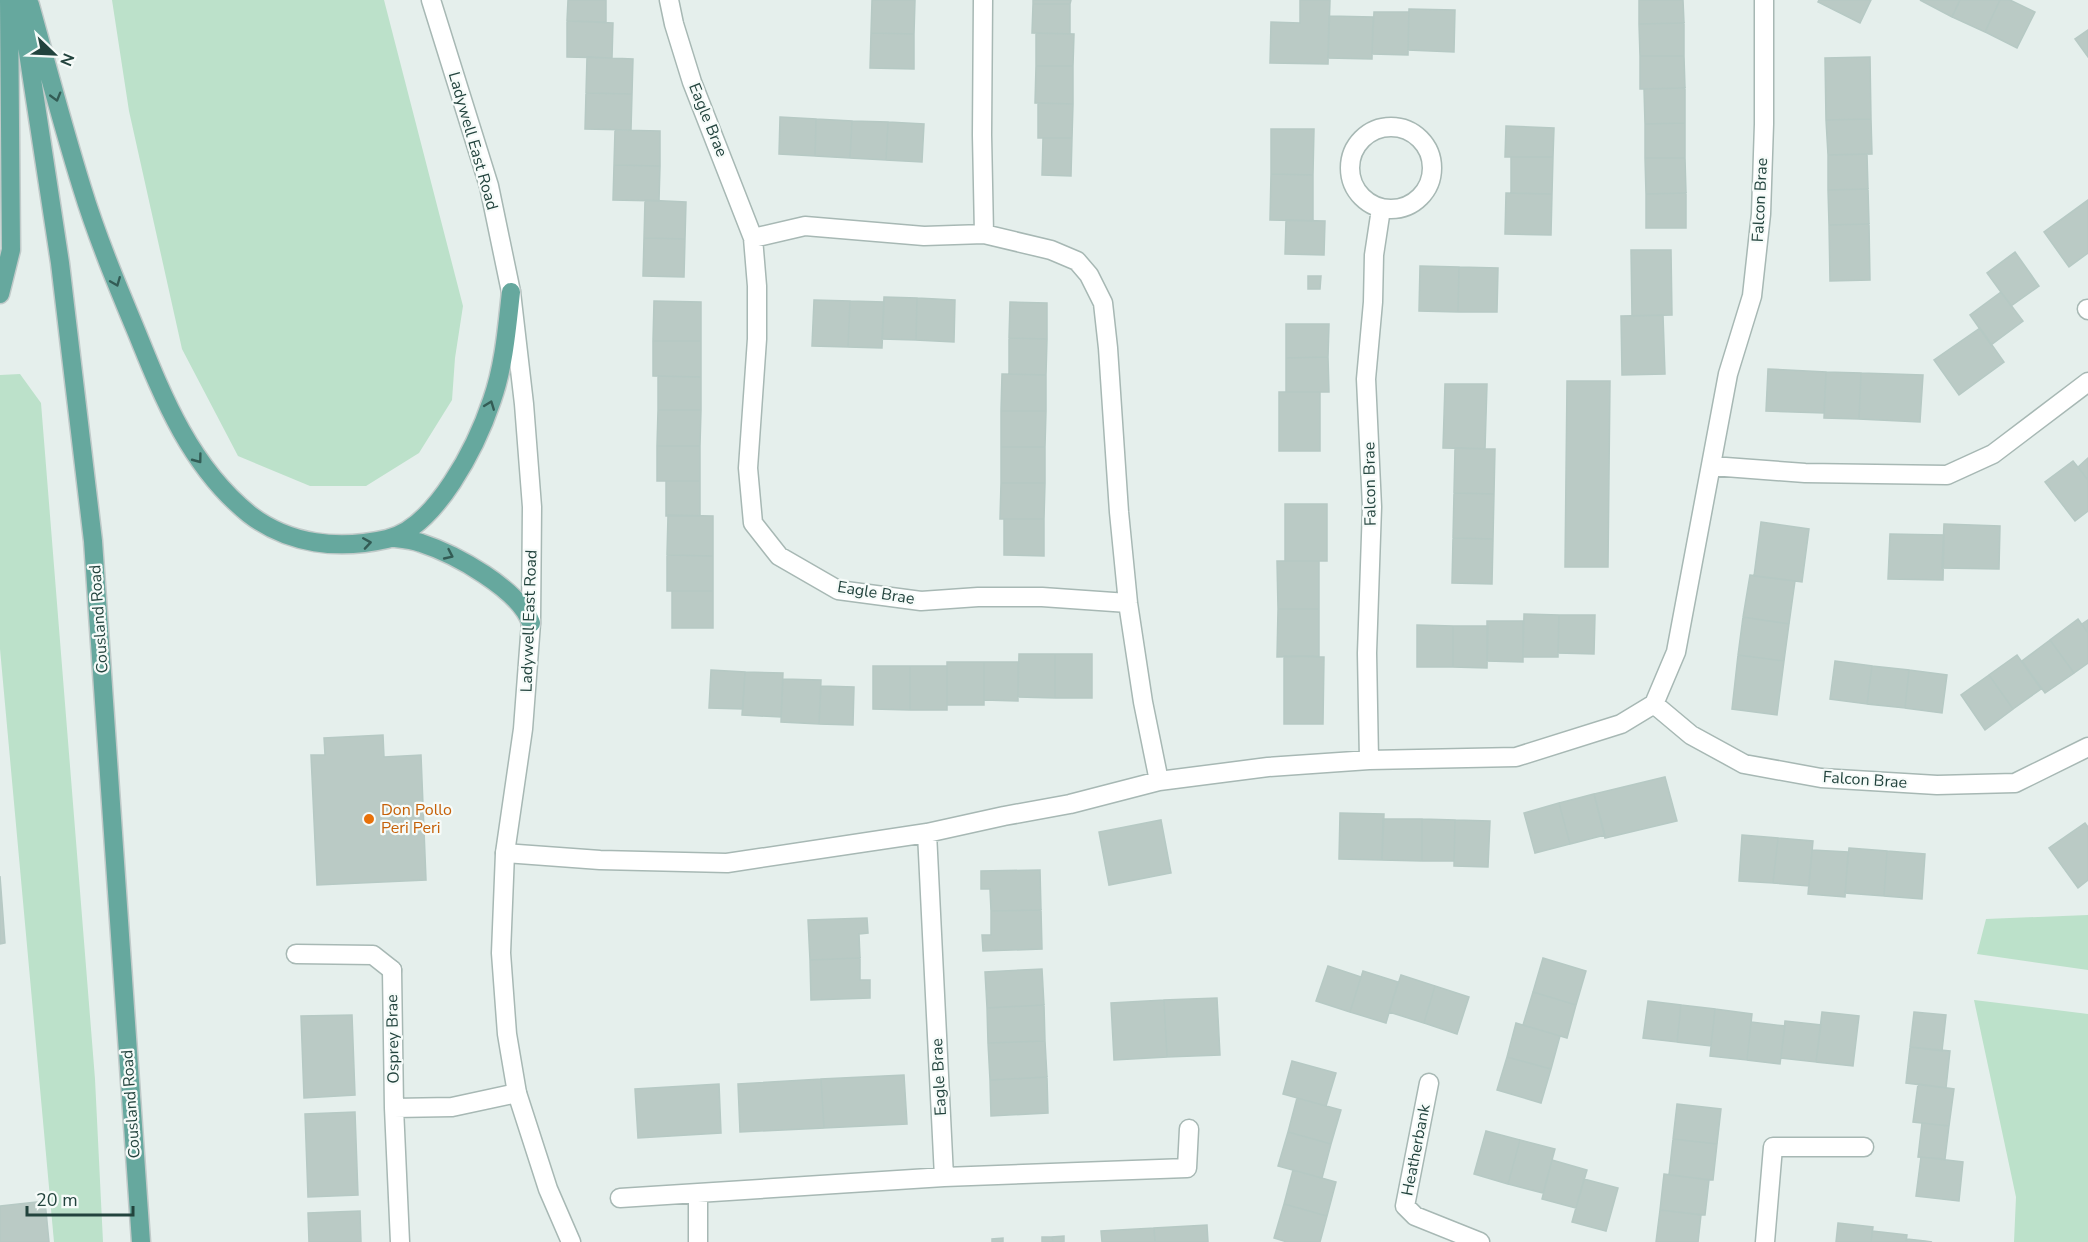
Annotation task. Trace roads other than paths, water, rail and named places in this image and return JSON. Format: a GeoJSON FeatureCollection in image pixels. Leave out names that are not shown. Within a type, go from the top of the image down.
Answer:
{"type":"FeatureCollection","features":[{"type":"Feature","properties":{"kind":"main road"},"geometry":{"type":"LineString","coordinates":[[0,294],[11,250],[9,0]]}},
{"type":"Feature","properties":{"kind":"main road","name":"Cousland Road"},"geometry":{"type":"LineString","coordinates":[[20,0],[60,263],[93,541],[141,1242]]}},
{"type":"Feature","properties":{"kind":"main road"},"geometry":{"type":"LineString","coordinates":[[29,0],[82,188],[107,263],[166,405],[194,454],[221,488],[250,515],[278,531],[308,542],[339,546],[367,544],[394,537],[419,521],[442,500],[478,435],[492,400],[499,373],[511,292]]}},
{"type":"Feature","properties":{"kind":"main road"},"geometry":{"type":"LineString","coordinates":[[394,537],[420,543],[471,566],[527,611],[531,623]]}},
{"type":"Feature","properties":{"kind":"street","name":"Ladywell East Road"},"geometry":{"type":"LineString","coordinates":[[431,0],[489,186],[511,292],[524,404],[532,507],[531,623],[523,729],[505,853],[501,953],[507,1034],[517,1093],[548,1189],[571,1242]]}},
{"type":"Feature","properties":{"kind":"street","name":"Eagle Brae"},"geometry":{"type":"LineString","coordinates":[[669,0],[692,82],[753,238],[757,286],[757,339],[748,468],[753,523],[779,556],[838,590],[921,601],[978,597],[1042,597],[1128,603]]}},
{"type":"Feature","properties":{"kind":"street"},"geometry":{"type":"LineString","coordinates":[[983,0],[984,234]]}},
{"type":"Feature","properties":{"kind":"street","name":"Falcon Brae"},"geometry":{"type":"LineString","coordinates":[[1764,0],[1764,124],[1758,237],[1752,296],[1728,374],[1676,652],[1653,704],[1691,735],[1744,764],[1821,778],[1937,785],[2015,783],[2088,747]]}},
{"type":"Feature","properties":{"kind":"street"},"geometry":{"type":"LineString","coordinates":[[1395,126],[1408,130],[1420,138],[1430,155],[1432,175],[1419,199],[1401,208],[1381,208],[1369,203],[1358,194],[1349,168],[1351,155],[1368,133],[1395,126]]}},
{"type":"Feature","properties":{"kind":"street","name":"Falcon Brae"},"geometry":{"type":"LineString","coordinates":[[1369,760],[1367,653],[1372,507],[1366,379],[1373,302],[1374,255],[1381,208]]}},
{"type":"Feature","properties":{"kind":"street"},"geometry":{"type":"LineString","coordinates":[[753,238],[805,226],[924,236],[984,234],[1051,250],[1077,261],[1089,275],[1103,303],[1128,603],[1143,702],[1159,782]]}},
{"type":"Feature","properties":{"kind":"street"},"geometry":{"type":"LineString","coordinates":[[1712,466],[1805,473],[1947,475],[1993,454],[2088,382]]}},
{"type":"Feature","properties":{"kind":"street"},"geometry":{"type":"LineString","coordinates":[[505,853],[600,860],[727,863],[927,834],[1004,816],[1070,804],[1159,782],[1268,767],[1369,760],[1516,757],[1621,724],[1653,704]]}},
{"type":"Feature","properties":{"kind":"street","name":"Eagle Brae"},"geometry":{"type":"LineString","coordinates":[[927,834],[944,1177]]}},
{"type":"Feature","properties":{"kind":"street","name":"Osprey Brae"},"geometry":{"type":"LineString","coordinates":[[296,954],[373,954],[392,970],[394,1108],[400,1242]]}},
{"type":"Feature","properties":{"kind":"street","name":"Heatherbank"},"geometry":{"type":"LineString","coordinates":[[1430,1083],[1405,1206],[1415,1216],[1480,1242]]}},
{"type":"Feature","properties":{"kind":"street","name":"Osprey Brae"},"geometry":{"type":"LineString","coordinates":[[394,1108],[452,1107],[517,1093]]}},
{"type":"Feature","properties":{"kind":"street"},"geometry":{"type":"LineString","coordinates":[[620,1198],[944,1177],[1187,1168],[1189,1129]]}},
{"type":"Feature","properties":{"kind":"street"},"geometry":{"type":"LineString","coordinates":[[1765,1242],[1773,1147],[1864,1147]]}},
{"type":"Feature","properties":{"kind":"street"},"geometry":{"type":"LineString","coordinates":[[698,1193],[698,1242]]}},
{"type":"Feature","properties":{"kind":"place","name":"Don Pollo Peri Peri"},"geometry":{"type":"Point","coordinates":[369,819]}}]}
